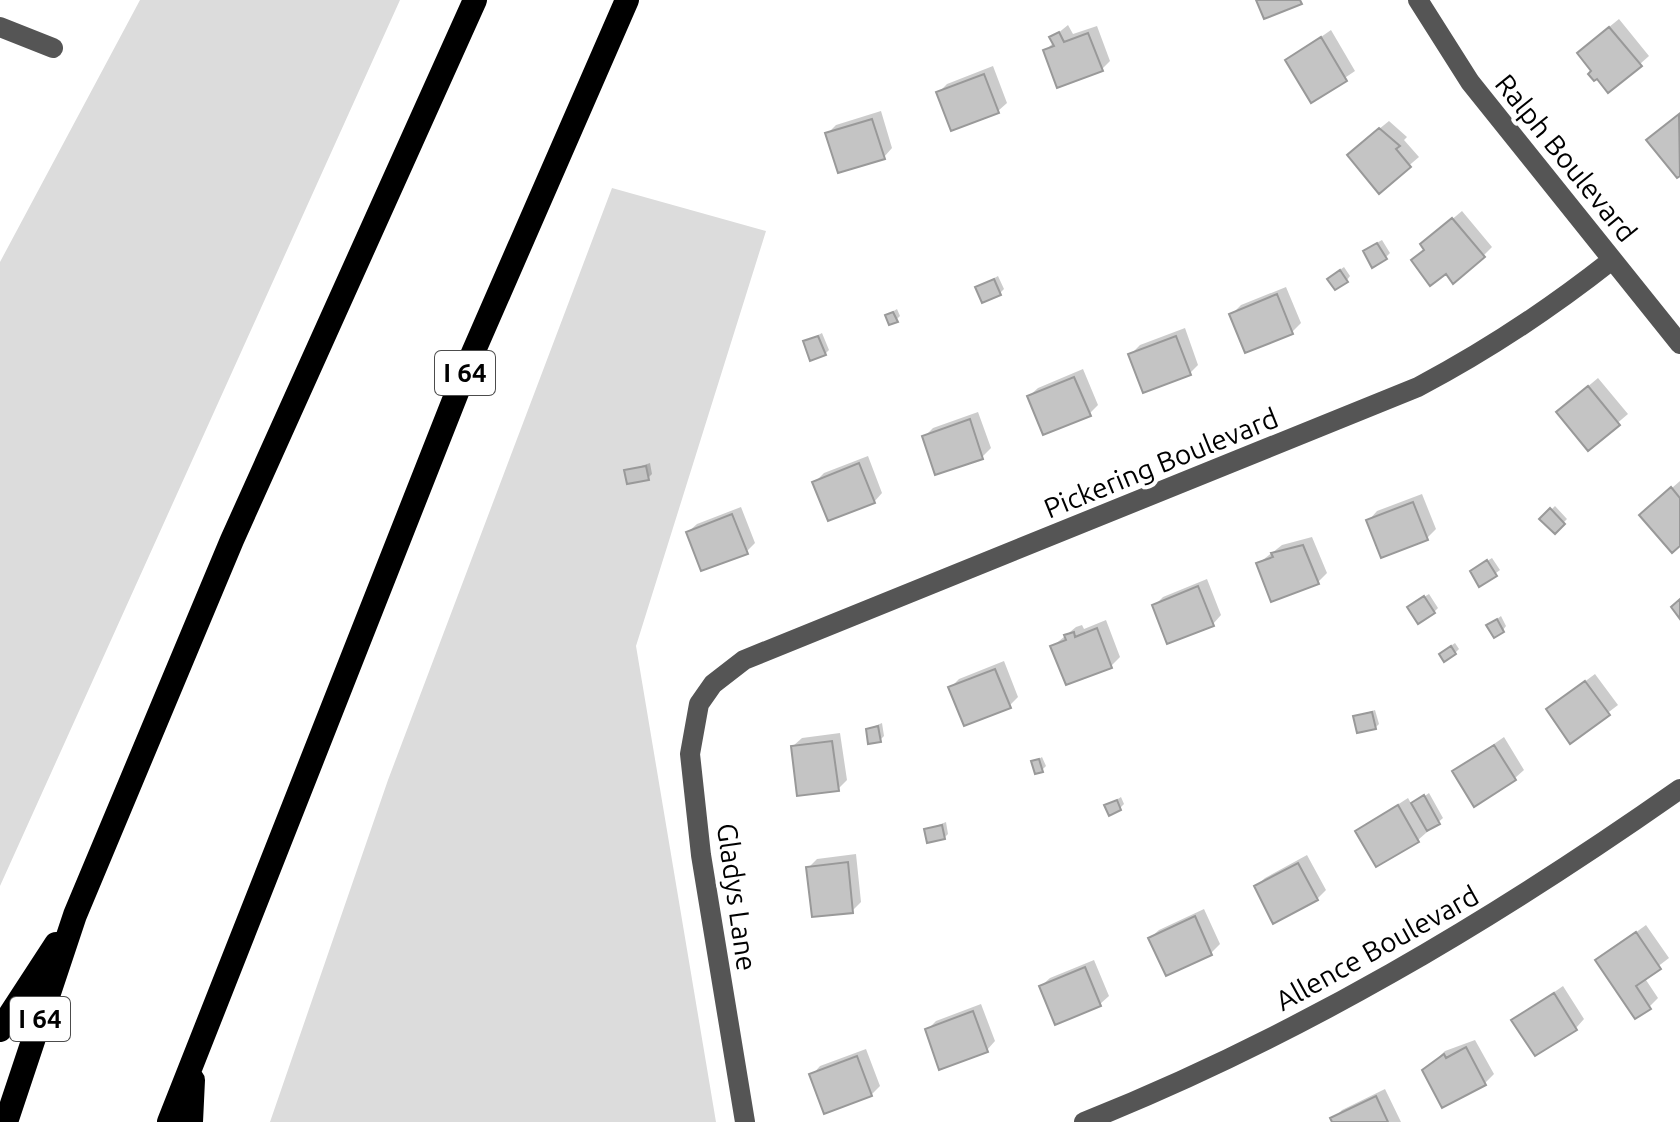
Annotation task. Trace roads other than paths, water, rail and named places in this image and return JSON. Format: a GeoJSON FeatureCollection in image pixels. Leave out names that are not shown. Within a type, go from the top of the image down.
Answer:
{"type":"FeatureCollection","features":[{"type":"Feature","properties":{"kind":"highway","name":"I 64"},"geometry":{"type":"LineString","coordinates":[[6,1122],[75,915],[232,540],[475,0]]}},
{"type":"Feature","properties":{"kind":"highway","name":"I 64"},"geometry":{"type":"LineString","coordinates":[[169,1122],[469,362],[627,0]]}},
{"type":"Feature","properties":{"kind":"highway"},"geometry":{"type":"LineString","coordinates":[[0,1030],[75,915]]}},
{"type":"Feature","properties":{"kind":"highway"},"geometry":{"type":"LineString","coordinates":[[191,1122],[193,1063]]}},
{"type":"Feature","properties":{"kind":"street","name":"Ralph Boulevard"},"geometry":{"type":"LineString","coordinates":[[1418,0],[1470,82],[1680,344]]}},
{"type":"Feature","properties":{"kind":"street"},"geometry":{"type":"LineString","coordinates":[[0,27],[53,48]]}},
{"type":"Feature","properties":{"kind":"street","name":"Pickering Boulevard"},"geometry":{"type":"LineString","coordinates":[[713,684],[744,660],[1418,387],[1481,354],[1548,311],[1612,260]]}},
{"type":"Feature","properties":{"kind":"street","name":"Gladys Lane"},"geometry":{"type":"LineString","coordinates":[[713,684],[699,704],[690,754],[701,855],[745,1122]]}},
{"type":"Feature","properties":{"kind":"street","name":"Allence Boulevard"},"geometry":{"type":"LineString","coordinates":[[1084,1122],[1246,1051],[1385,979],[1501,910],[1680,789]]}}]}
